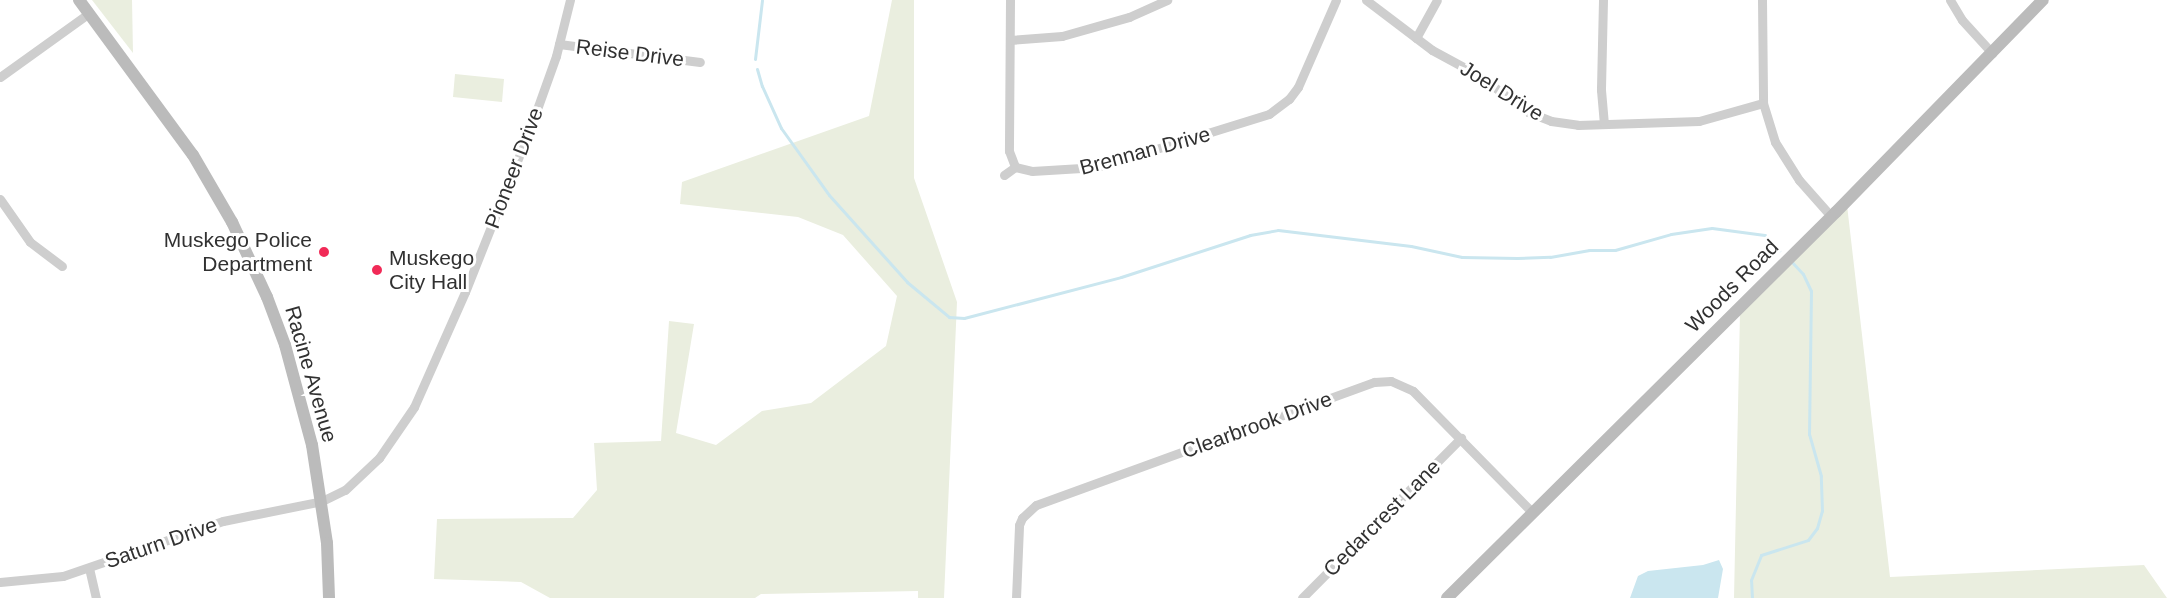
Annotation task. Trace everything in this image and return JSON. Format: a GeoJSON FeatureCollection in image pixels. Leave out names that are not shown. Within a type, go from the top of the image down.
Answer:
{"type":"FeatureCollection","features":[{"type":"Feature","properties":{"kind":"street","name":"Racine Avenue"},"geometry":{"type":"LineString","coordinates":[[79,0],[193,155],[242,240],[285,345],[302,399],[322,501],[329,598]]}},
{"type":"Feature","properties":{"kind":"street","name":"Pioneer Drive"},"geometry":{"type":"LineString","coordinates":[[322,501],[345,490],[372,464],[401,429],[414,407],[476,266],[531,126],[560,44],[570,0]]}},
{"type":"Feature","properties":{"kind":"street"},"geometry":{"type":"LineString","coordinates":[[1004,175],[1015,167],[1009,151],[1010,0]]}},
{"type":"Feature","properties":{"kind":"street"},"geometry":{"type":"LineString","coordinates":[[1010,40],[1062,36],[1129,17],[1167,0]]}},
{"type":"Feature","properties":{"kind":"street","name":"Brennan Drive"},"geometry":{"type":"LineString","coordinates":[[1015,167],[1032,171],[1098,167],[1269,114],[1289,99],[1298,87],[1336,0]]}},
{"type":"Feature","properties":{"kind":"street","name":"Joel Drive"},"geometry":{"type":"LineString","coordinates":[[1366,0],[1416,38],[1478,75],[1517,106],[1540,118],[1571,125],[1699,121],[1763,103]]}},
{"type":"Feature","properties":{"kind":"street"},"geometry":{"type":"LineString","coordinates":[[1416,38],[1437,0]]}},
{"type":"Feature","properties":{"kind":"street"},"geometry":{"type":"LineString","coordinates":[[1603,0],[1601,90],[1604,123]]}},
{"type":"Feature","properties":{"kind":"street"},"geometry":{"type":"LineString","coordinates":[[1761,0],[1763,103],[1775,142],[1799,180],[1831,216]]}},
{"type":"Feature","properties":{"kind":"street"},"geometry":{"type":"LineString","coordinates":[[1950,0],[1968,27],[1992,53]]}},
{"type":"Feature","properties":{"kind":"street","name":"Woods Road"},"geometry":{"type":"LineString","coordinates":[[1447,598],[1831,216],[2043,0]]}},
{"type":"Feature","properties":{"kind":"street"},"geometry":{"type":"LineString","coordinates":[[0,77],[89,14]]}},
{"type":"Feature","properties":{"kind":"street","name":"Reise Drive"},"geometry":{"type":"LineString","coordinates":[[560,44],[700,62]]}},
{"type":"Feature","properties":{"kind":"street"},"geometry":{"type":"LineString","coordinates":[[0,199],[30,242],[62,266]]}},
{"type":"Feature","properties":{"kind":"street","name":"Clearbrook Drive"},"geometry":{"type":"LineString","coordinates":[[1016,598],[1018,525],[1036,505],[1374,382],[1390,381],[1413,391],[1532,512]]}},
{"type":"Feature","properties":{"kind":"street","name":"Cedarcrest Lane"},"geometry":{"type":"LineString","coordinates":[[1302,598],[1461,438]]}},
{"type":"Feature","properties":{"kind":"street","name":"Saturn Drive"},"geometry":{"type":"LineString","coordinates":[[0,582],[32,580],[89,568],[215,523],[322,501]]}},
{"type":"Feature","properties":{"kind":"street"},"geometry":{"type":"LineString","coordinates":[[89,568],[96,598]]}},
{"type":"Feature","properties":{"kind":"shaded area"},"geometry":{"type":"Polygon","coordinates":[[[92,0],[132,0],[133,53],[92,0]]]}},
{"type":"Feature","properties":{"kind":"shaded area"},"geometry":{"type":"Polygon","coordinates":[[[892,0],[914,0],[914,178],[957,302],[944,598],[918,598],[918,591],[761,594],[755,598],[550,598],[521,582],[434,579],[437,519],[573,518],[597,490],[594,443],[661,441],[669,321],[694,324],[676,433],[716,445],[762,411],[811,403],[886,346],[897,296],[843,235],[798,217],[680,204],[682,182],[869,116],[892,0]]]}},
{"type":"Feature","properties":{"kind":"shaded area"},"geometry":{"type":"Polygon","coordinates":[[[455,74],[504,79],[502,102],[453,97],[455,74]]]}},
{"type":"Feature","properties":{"kind":"shaded area"},"geometry":{"type":"Polygon","coordinates":[[[1847,205],[1890,577],[2144,565],[2167,598],[1734,598],[1740,312],[1847,205]]]}},
{"type":"Feature","properties":{"kind":"water"},"geometry":{"type":"Polygon","coordinates":[[[1719,560],[1723,569],[1718,598],[1630,598],[1638,576],[1648,571],[1703,565],[1719,560]]]}},
{"type":"Feature","properties":{"kind":"waterway"},"geometry":{"type":"LineString","coordinates":[[755,59],[762,0]]}},
{"type":"Feature","properties":{"kind":"waterway"},"geometry":{"type":"LineString","coordinates":[[757,69],[781,128],[829,195],[907,282],[949,317],[964,318],[1121,277],[1250,235],[1278,230],[1411,246],[1462,257],[1550,257],[1589,250],[1615,250],[1671,234],[1712,228],[1765,235],[1779,250]]}},
{"type":"Feature","properties":{"kind":"waterway"},"geometry":{"type":"LineString","coordinates":[[1752,598],[1751,580],[1761,555],[1808,540],[1817,528],[1822,511],[1821,476],[1809,434],[1811,291],[1803,274],[1791,261]]}},
{"type":"Feature","properties":{"kind":"place","name":"Muskego Police Department"},"geometry":{"type":"Point","coordinates":[324,252]}},
{"type":"Feature","properties":{"kind":"place","name":"Muskego City Hall"},"geometry":{"type":"Point","coordinates":[377,270]}}]}
